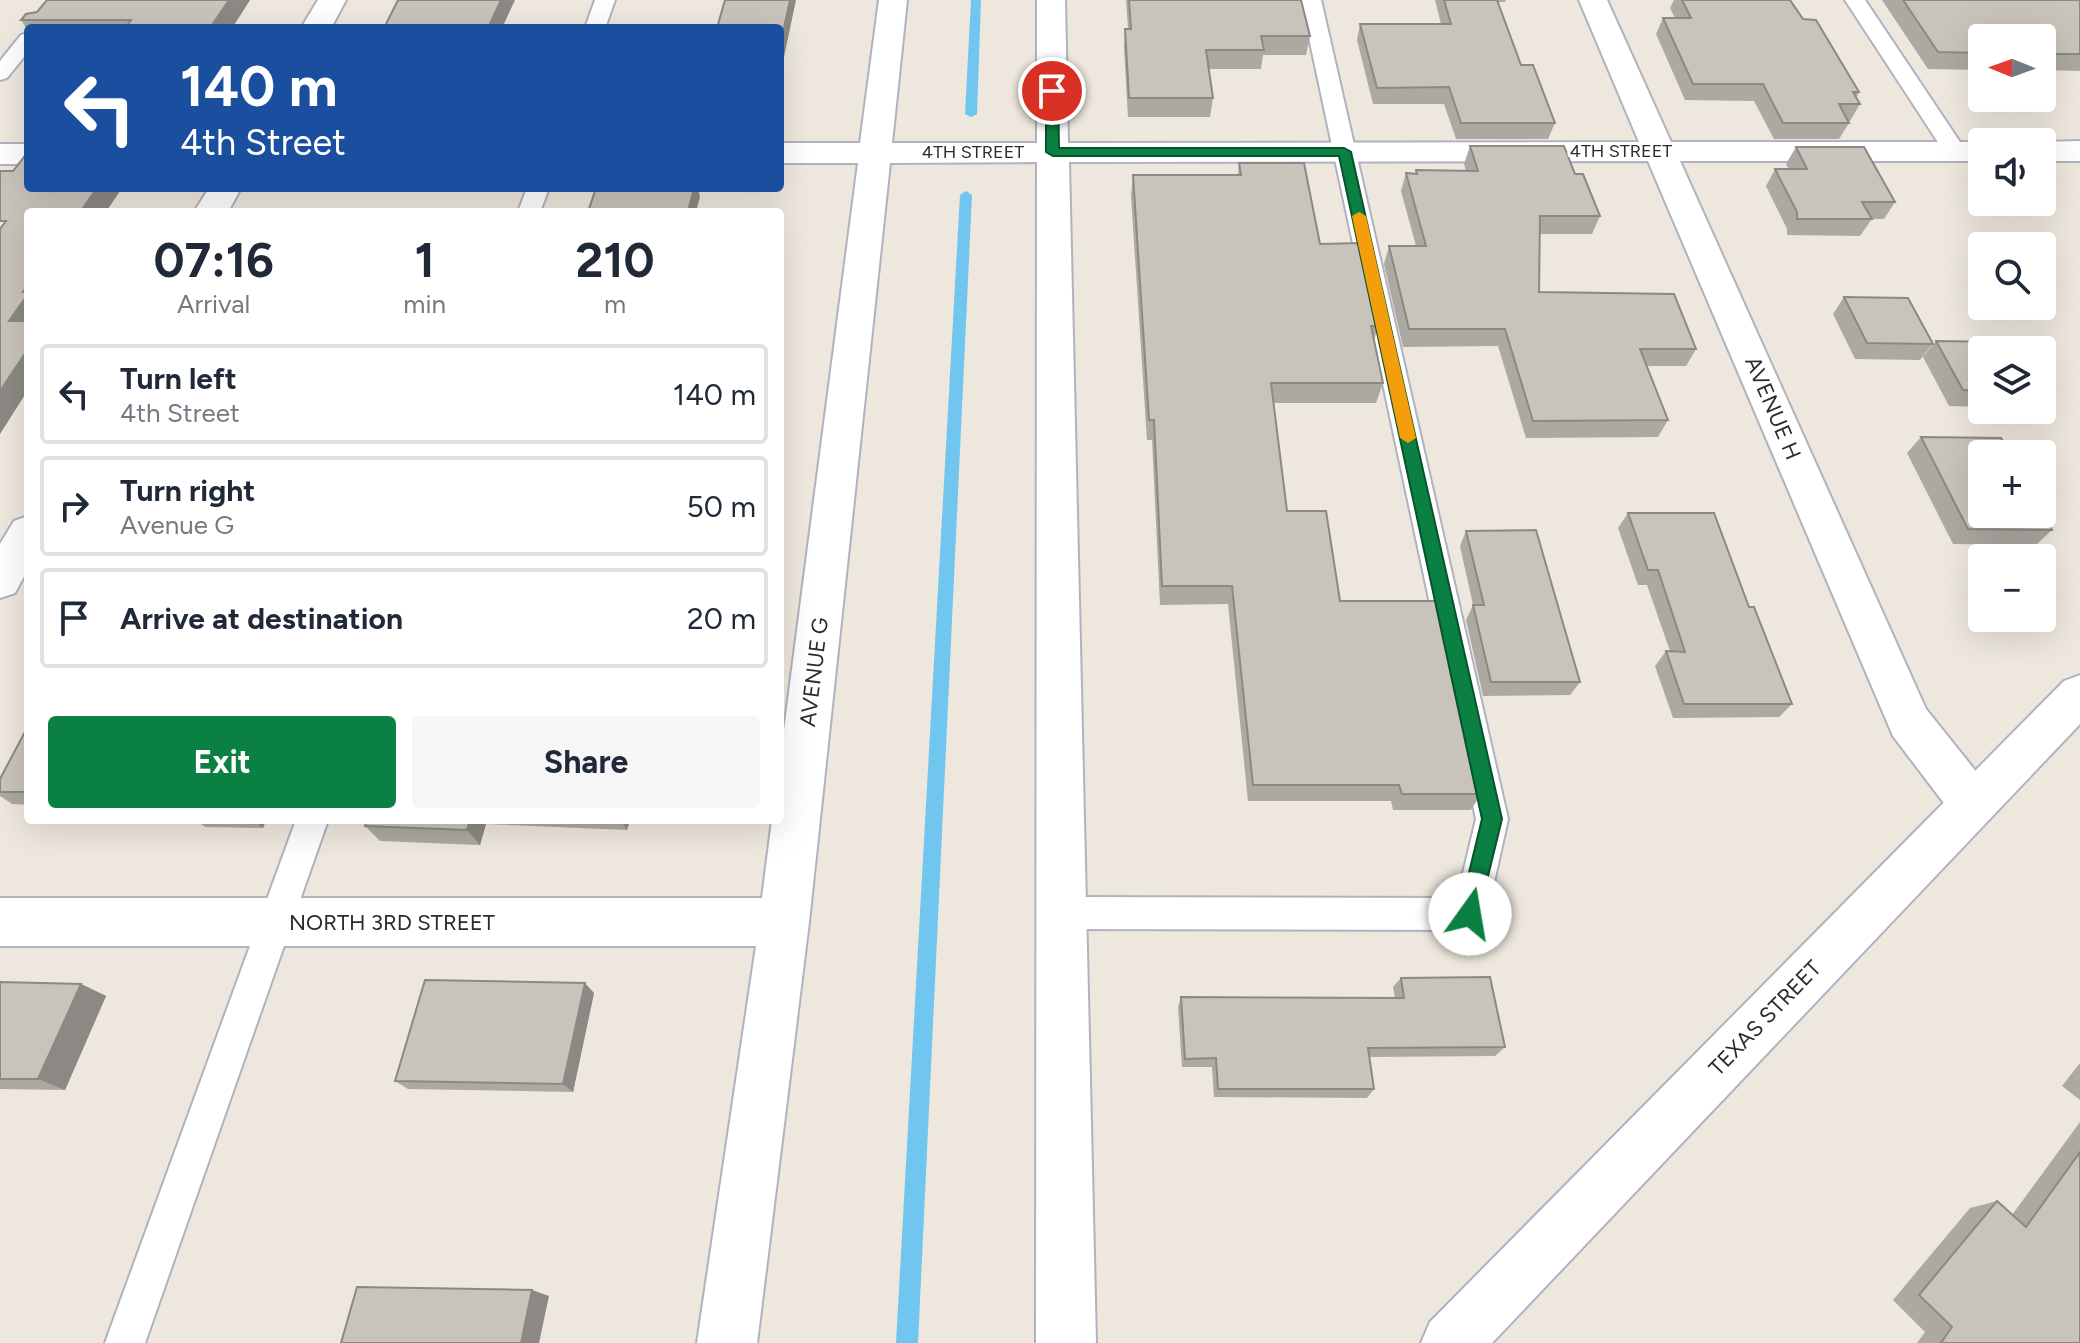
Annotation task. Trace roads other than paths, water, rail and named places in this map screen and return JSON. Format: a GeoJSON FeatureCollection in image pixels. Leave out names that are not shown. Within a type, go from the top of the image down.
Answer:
{"type":"FeatureCollection","features":[{"type":"Feature","properties":{"kind":"street"},"geometry":{"type":"LineString","coordinates":[[318,24],[332,0]]}},
{"type":"Feature","properties":{"kind":"street","name":"AVENUE G"},"geometry":{"type":"LineString","coordinates":[[727,1343],[784,922],[893,0]]}},
{"type":"Feature","properties":{"kind":"street"},"geometry":{"type":"LineString","coordinates":[[1051,0],[1066,1343]]}},
{"type":"Feature","properties":{"kind":"street","name":"AVENUE H"},"geometry":{"type":"LineString","coordinates":[[1593,0],[1909,722],[1973,804]]}},
{"type":"Feature","properties":{"kind":"street","name":"4TH STREET"},"geometry":{"type":"LineString","coordinates":[[784,153],[1968,151]]}},
{"type":"Feature","properties":{"kind":"street"},"geometry":{"type":"LineString","coordinates":[[2056,151],[2080,151]]}},
{"type":"Feature","properties":{"kind":"street"},"geometry":{"type":"LineString","coordinates":[[0,154],[24,154]]}},
{"type":"Feature","properties":{"kind":"street"},"geometry":{"type":"LineString","coordinates":[[0,581],[24,539]]}},
{"type":"Feature","properties":{"kind":"street","name":"TEXAS STREET"},"geometry":{"type":"LineString","coordinates":[[1451,1343],[2080,694]]}},
{"type":"Feature","properties":{"kind":"street","name":"NORTH 3RD STREET"},"geometry":{"type":"LineString","coordinates":[[0,922],[784,922]]}},
{"type":"Feature","properties":{"kind":"lane"},"geometry":{"type":"LineString","coordinates":[[596,24],[605,0]]}},
{"type":"Feature","properties":{"kind":"lane"},"geometry":{"type":"LineString","coordinates":[[1062,913],[1470,914],[1492,819],[1311,0]]}},
{"type":"Feature","properties":{"kind":"lane"},"geometry":{"type":"LineString","coordinates":[[1855,0],[1968,151]]}},
{"type":"Feature","properties":{"kind":"lane"},"geometry":{"type":"LineString","coordinates":[[0,74],[24,44]]}},
{"type":"Feature","properties":{"kind":"lane"},"geometry":{"type":"LineString","coordinates":[[125,1343],[311,824]]}},
{"type":"Feature","properties":{"kind":"waterway"},"geometry":{"type":"LineString","coordinates":[[971,114],[976,0]]}},
{"type":"Feature","properties":{"kind":"waterway"},"geometry":{"type":"LineString","coordinates":[[907,1343],[966,195]]}}]}
